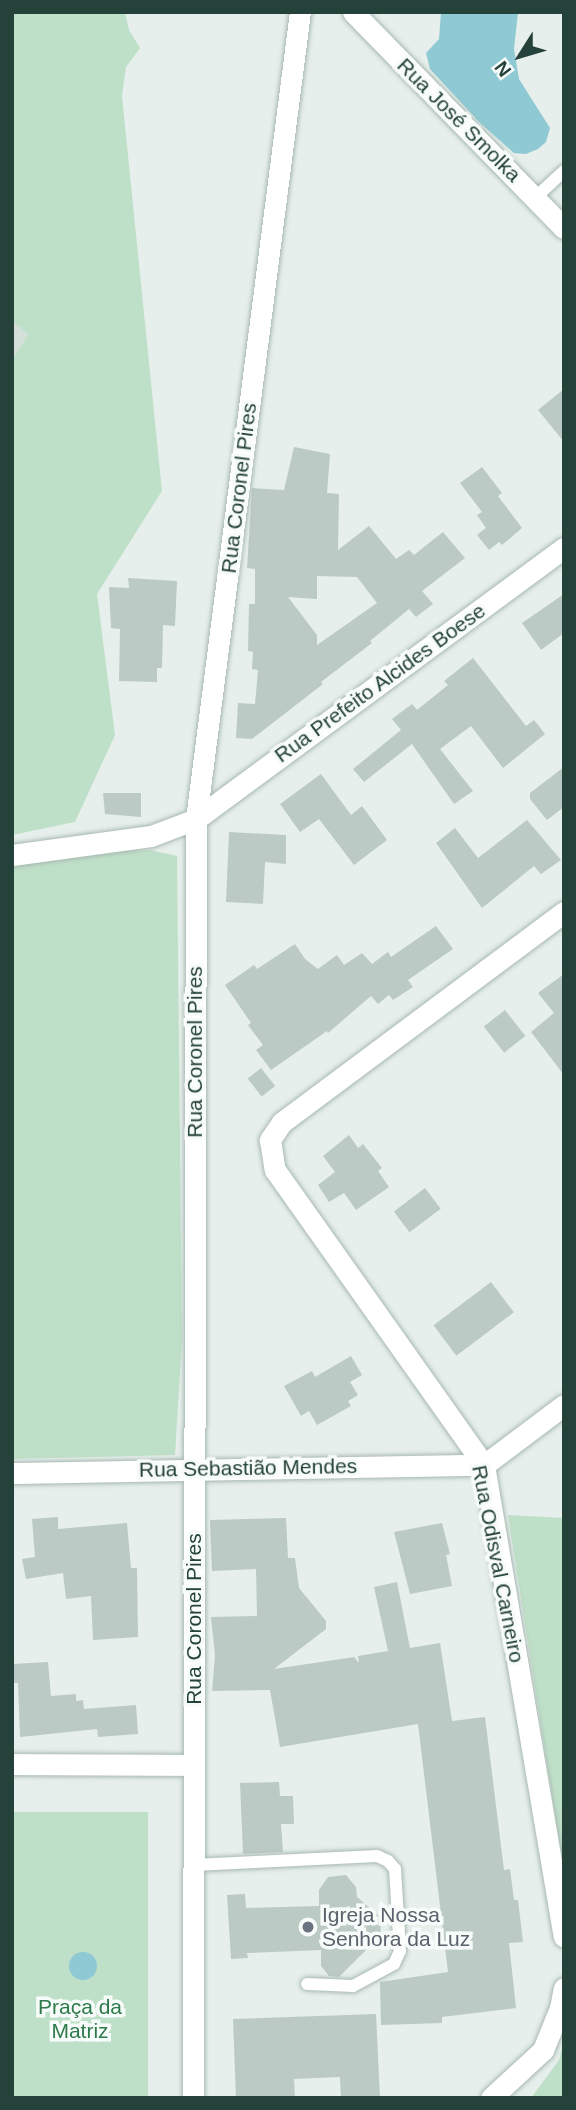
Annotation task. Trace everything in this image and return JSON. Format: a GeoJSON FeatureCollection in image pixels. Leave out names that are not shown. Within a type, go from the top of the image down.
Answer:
{"type":"FeatureCollection","features":[{"type":"Feature","properties":{"kind":"street","name":"Rua Coronel Pires"},"geometry":{"type":"LineString","coordinates":[[193,2098],[196,819],[300,12]]}},
{"type":"Feature","properties":{"kind":"street","name":"Rua José Smolka"},"geometry":{"type":"LineString","coordinates":[[353,12],[564,228]]}},
{"type":"Feature","properties":{"kind":"street","name":"Rua Prefeito Alcides Boese"},"geometry":{"type":"LineString","coordinates":[[12,855],[151,836],[196,819],[564,548]]}},
{"type":"Feature","properties":{"kind":"street","name":"Rua Odisval Carneiro"},"geometry":{"type":"LineString","coordinates":[[564,912],[282,1122],[270,1140],[275,1170],[484,1465],[564,1936]]}},
{"type":"Feature","properties":{"kind":"street"},"geometry":{"type":"LineString","coordinates":[[484,1465],[564,1405]]}},
{"type":"Feature","properties":{"kind":"street","name":"Rua Sebastião Mendes"},"geometry":{"type":"LineString","coordinates":[[12,1473],[484,1465]]}},
{"type":"Feature","properties":{"kind":"street"},"geometry":{"type":"LineString","coordinates":[[12,1763],[194,1765]]}},
{"type":"Feature","properties":{"kind":"street"},"geometry":{"type":"LineString","coordinates":[[491,2098],[503,2090],[543,2050],[561,2008],[564,1988]]}},
{"type":"Feature","properties":{"kind":"lane"},"geometry":{"type":"LineString","coordinates":[[536,198],[564,171]]}},
{"type":"Feature","properties":{"kind":"lane"},"geometry":{"type":"LineString","coordinates":[[194,1866],[377,1856],[388,1861],[395,1869],[400,1951],[394,1964],[353,1986],[307,1984]]}},
{"type":"Feature","properties":{"kind":"shaded area"},"geometry":{"type":"Polygon","coordinates":[[[12,320],[28,335],[12,359],[12,320]]]}},
{"type":"Feature","properties":{"kind":"green space"},"geometry":{"type":"Polygon","coordinates":[[[12,12],[125,12],[129,30],[140,48],[126,67],[122,96],[162,491],[97,594],[115,735],[75,822],[12,835],[12,359],[28,335],[12,320],[12,12]]]}},
{"type":"Feature","properties":{"kind":"green space"},"geometry":{"type":"Polygon","coordinates":[[[150,850],[177,856],[182,1339],[175,1455],[12,1459],[12,862],[47,855],[150,850]]]}},
{"type":"Feature","properties":{"kind":"green space"},"geometry":{"type":"Polygon","coordinates":[[[508,1515],[564,1518],[564,1872],[508,1515]]]}},
{"type":"Feature","properties":{"kind":"green space","name":"Praça da Matriz"},"geometry":{"type":"Polygon","coordinates":[[[12,1812],[148,1812],[148,2098],[12,2098],[12,1812]]]}},
{"type":"Feature","properties":{"kind":"green space"},"geometry":{"type":"Polygon","coordinates":[[[564,2041],[564,2098],[531,2098],[559,2060],[564,2041]]]}},
{"type":"Feature","properties":{"kind":"water"},"geometry":{"type":"Polygon","coordinates":[[[441,12],[518,12],[514,49],[519,79],[550,128],[546,142],[538,149],[526,154],[514,153],[480,123],[430,69],[426,53],[439,39],[441,12]]]}},
{"type":"Feature","properties":{"kind":"water"},"geometry":{"type":"Polygon","coordinates":[[[83,1952],[93,1956],[97,1966],[93,1976],[83,1980],[73,1976],[69,1966],[73,1956],[83,1952]]]}},
{"type":"Feature","properties":{"kind":"building"},"geometry":{"type":"Polygon","coordinates":[[[564,389],[564,442],[538,410],[564,389]]]}},
{"type":"Feature","properties":{"kind":"building"},"geometry":{"type":"Polygon","coordinates":[[[294,447],[330,454],[327,493],[339,494],[338,550],[369,526],[396,559],[409,550],[414,555],[443,532],[465,558],[422,591],[433,604],[416,617],[409,609],[370,641],[372,643],[321,682],[323,684],[252,739],[236,738],[238,703],[255,704],[258,670],[252,669],[253,652],[248,651],[249,604],[255,604],[255,569],[247,568],[252,488],[284,490],[294,447]],[[317,576],[317,599],[288,597],[317,635],[317,645],[377,603],[357,577],[317,576]]]}},
{"type":"Feature","properties":{"kind":"building"},"geometry":{"type":"Polygon","coordinates":[[[482,467],[502,493],[498,496],[522,528],[502,545],[499,542],[489,550],[477,535],[486,528],[477,515],[482,512],[460,483],[482,467]]]}},
{"type":"Feature","properties":{"kind":"building"},"geometry":{"type":"Polygon","coordinates":[[[128,578],[177,581],[175,626],[163,625],[162,668],[157,668],[157,682],[119,681],[120,629],[111,628],[109,587],[129,588],[128,578]]]}},
{"type":"Feature","properties":{"kind":"building"},"geometry":{"type":"Polygon","coordinates":[[[564,594],[564,633],[541,650],[522,623],[564,594]]]}},
{"type":"Feature","properties":{"kind":"building"},"geometry":{"type":"Polygon","coordinates":[[[473,658],[526,726],[534,720],[545,734],[503,768],[471,726],[440,749],[473,791],[454,804],[412,744],[364,782],[353,769],[401,730],[392,719],[412,704],[417,710],[448,685],[444,681],[473,658]]]}},
{"type":"Feature","properties":{"kind":"building"},"geometry":{"type":"Polygon","coordinates":[[[564,767],[564,807],[547,820],[530,799],[530,793],[564,767]]]}},
{"type":"Feature","properties":{"kind":"building"},"geometry":{"type":"Polygon","coordinates":[[[321,774],[351,815],[362,806],[387,840],[354,865],[319,819],[300,832],[280,804],[321,774]]]}},
{"type":"Feature","properties":{"kind":"building"},"geometry":{"type":"Polygon","coordinates":[[[103,793],[141,793],[141,817],[105,814],[103,793]]]}},
{"type":"Feature","properties":{"kind":"building"},"geometry":{"type":"Polygon","coordinates":[[[527,820],[561,860],[541,874],[534,866],[482,908],[436,843],[455,828],[478,858],[527,820]]]}},
{"type":"Feature","properties":{"kind":"building"},"geometry":{"type":"Polygon","coordinates":[[[229,832],[286,835],[286,864],[265,862],[263,904],[226,902],[229,832]]]}},
{"type":"Feature","properties":{"kind":"building"},"geometry":{"type":"Polygon","coordinates":[[[436,926],[453,949],[408,980],[413,987],[393,1000],[389,995],[378,1004],[371,996],[328,1033],[327,1031],[271,1070],[256,1050],[263,1045],[225,985],[254,965],[257,969],[295,944],[305,959],[318,969],[337,955],[344,965],[362,953],[372,964],[388,952],[391,957],[436,926]]]}},
{"type":"Feature","properties":{"kind":"building"},"geometry":{"type":"Polygon","coordinates":[[[564,974],[564,1075],[531,1032],[554,1013],[538,993],[564,974]]]}},
{"type":"Feature","properties":{"kind":"building"},"geometry":{"type":"Polygon","coordinates":[[[505,1010],[525,1036],[504,1053],[484,1027],[505,1010]]]}},
{"type":"Feature","properties":{"kind":"building"},"geometry":{"type":"Polygon","coordinates":[[[261,1068],[275,1086],[262,1097],[248,1078],[261,1068]]]}},
{"type":"Feature","properties":{"kind":"building"},"geometry":{"type":"Polygon","coordinates":[[[349,1135],[358,1148],[363,1144],[382,1168],[378,1171],[389,1187],[356,1210],[344,1193],[329,1202],[318,1185],[335,1172],[323,1156],[349,1135]]]}},
{"type":"Feature","properties":{"kind":"building"},"geometry":{"type":"Polygon","coordinates":[[[425,1188],[441,1209],[410,1232],[394,1211],[425,1188]]]}},
{"type":"Feature","properties":{"kind":"building"},"geometry":{"type":"Polygon","coordinates":[[[491,1282],[514,1312],[456,1356],[433,1325],[491,1282]]]}},
{"type":"Feature","properties":{"kind":"building"},"geometry":{"type":"Polygon","coordinates":[[[351,1356],[362,1375],[350,1382],[358,1395],[348,1401],[351,1406],[317,1425],[309,1411],[301,1416],[284,1386],[312,1371],[315,1377],[351,1356]]]}},
{"type":"Feature","properties":{"kind":"building"},"geometry":{"type":"Polygon","coordinates":[[[58,1517],[58,1529],[127,1523],[131,1568],[137,1568],[138,1637],[93,1640],[91,1596],[66,1599],[63,1573],[26,1579],[22,1559],[35,1557],[32,1519],[58,1517]]]}},
{"type":"Feature","properties":{"kind":"building"},"geometry":{"type":"Polygon","coordinates":[[[286,1518],[288,1558],[295,1558],[299,1588],[326,1621],[326,1629],[274,1669],[354,1657],[359,1663],[358,1656],[388,1651],[374,1587],[397,1582],[410,1648],[440,1643],[452,1721],[485,1717],[504,1870],[510,1869],[514,1900],[518,1900],[523,1942],[509,1943],[516,2008],[442,2017],[442,2023],[381,2025],[380,1982],[448,1972],[418,1724],[280,1747],[270,1690],[212,1691],[215,1655],[211,1617],[257,1616],[256,1569],[212,1571],[210,1520],[286,1518]]]}},
{"type":"Feature","properties":{"kind":"building"},"geometry":{"type":"Polygon","coordinates":[[[442,1523],[450,1554],[446,1555],[452,1586],[410,1594],[394,1532],[442,1523]]]}},
{"type":"Feature","properties":{"kind":"building"},"geometry":{"type":"Polygon","coordinates":[[[48,1662],[51,1696],[76,1694],[76,1701],[83,1700],[84,1709],[136,1705],[138,1734],[98,1737],[97,1729],[20,1737],[18,1683],[14,1683],[13,1664],[48,1662]]]}},
{"type":"Feature","properties":{"kind":"building"},"geometry":{"type":"Polygon","coordinates":[[[279,1782],[280,1796],[293,1796],[294,1824],[281,1824],[283,1852],[243,1854],[240,1783],[279,1782]]]}},
{"type":"Feature","properties":{"kind":"building","name":"Igreja Nossa Senhora da Luz"},"geometry":{"type":"Polygon","coordinates":[[[346,1875],[356,1887],[357,1897],[380,1917],[381,1935],[339,1977],[329,1976],[321,1966],[321,1950],[247,1953],[248,1958],[231,1959],[227,1895],[245,1894],[246,1908],[319,1906],[319,1890],[328,1877],[346,1875]]]}},
{"type":"Feature","properties":{"kind":"building"},"geometry":{"type":"Polygon","coordinates":[[[376,2014],[380,2098],[341,2098],[340,2077],[294,2079],[295,2098],[236,2098],[233,2019],[376,2014]]]}},
{"type":"Feature","properties":{"kind":"place","name":"Igreja Nossa Senhora da Luz"},"geometry":{"type":"Point","coordinates":[308,1927]}}]}
